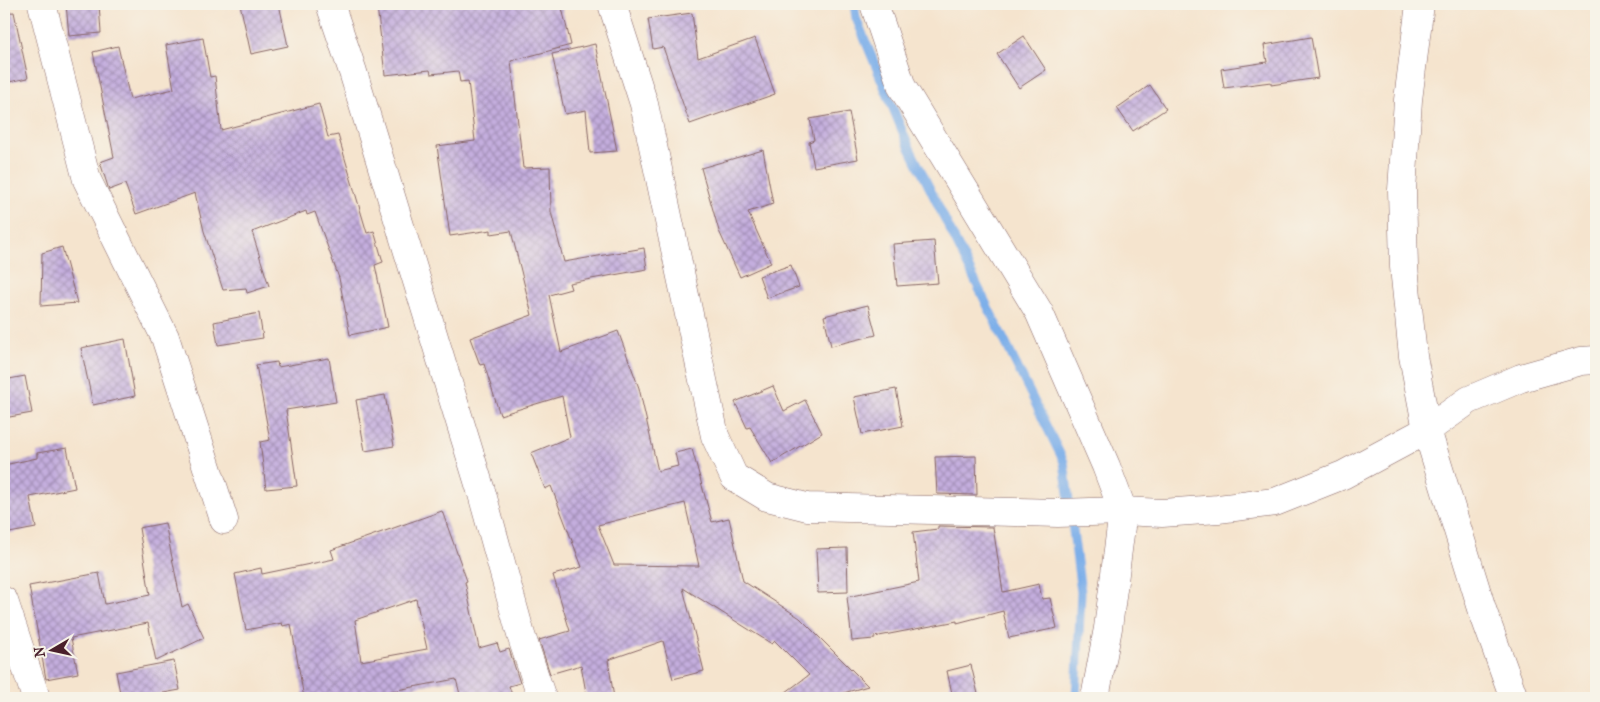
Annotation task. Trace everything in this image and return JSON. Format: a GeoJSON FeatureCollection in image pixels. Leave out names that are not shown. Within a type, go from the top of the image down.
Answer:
{"type":"FeatureCollection","features":[{"type":"Feature","properties":{"kind":"street"},"geometry":{"type":"LineString","coordinates":[[42,4],[87,180],[165,336],[224,520]]}},
{"type":"Feature","properties":{"kind":"street"},"geometry":{"type":"LineString","coordinates":[[330,4],[353,72],[465,438],[542,698]]}},
{"type":"Feature","properties":{"kind":"street"},"geometry":{"type":"LineString","coordinates":[[612,4],[644,104],[715,436],[734,476],[767,497],[807,507],[1058,513],[1123,511],[1162,513],[1218,510],[1275,502],[1343,475],[1427,430],[1469,400],[1521,378],[1581,361],[1596,360]]}},
{"type":"Feature","properties":{"kind":"street"},"geometry":{"type":"LineString","coordinates":[[874,4],[902,87],[1039,312],[1106,466],[1123,511],[1108,628],[1095,698]]}},
{"type":"Feature","properties":{"kind":"street"},"geometry":{"type":"LineString","coordinates":[[1420,4],[1408,100],[1402,190],[1406,287],[1413,356],[1427,430],[1483,612],[1514,698]]}},
{"type":"Feature","properties":{"kind":"street"},"geometry":{"type":"LineString","coordinates":[[4,601],[36,698]]}},
{"type":"Feature","properties":{"kind":"building"},"geometry":{"type":"Polygon","coordinates":[[[66,4],[99,4],[101,33],[69,36],[66,4]]]}},
{"type":"Feature","properties":{"kind":"building"},"geometry":{"type":"Polygon","coordinates":[[[240,4],[279,4],[288,46],[251,54],[240,4]]]}},
{"type":"Feature","properties":{"kind":"building"},"geometry":{"type":"Polygon","coordinates":[[[392,4],[561,4],[571,45],[511,61],[523,168],[550,167],[551,212],[564,262],[644,248],[647,269],[569,283],[571,289],[549,295],[561,352],[618,331],[639,388],[658,471],[678,466],[675,453],[692,449],[712,522],[729,518],[743,581],[800,618],[868,686],[826,698],[778,698],[809,675],[775,641],[772,644],[683,588],[704,671],[673,679],[663,641],[608,660],[614,698],[587,698],[581,665],[550,674],[539,640],[570,631],[553,575],[582,567],[551,486],[545,489],[531,453],[570,437],[562,396],[500,415],[484,364],[480,365],[470,338],[532,315],[511,231],[491,234],[491,230],[450,236],[437,146],[475,141],[468,81],[460,82],[458,71],[431,74],[430,70],[385,75],[377,6],[392,4]],[[685,503],[598,525],[614,565],[699,566],[685,503]]]}},
{"type":"Feature","properties":{"kind":"building"},"geometry":{"type":"Polygon","coordinates":[[[14,12],[28,78],[4,83],[4,13],[14,12]]]}},
{"type":"Feature","properties":{"kind":"building"},"geometry":{"type":"Polygon","coordinates":[[[692,13],[698,58],[755,38],[775,94],[690,124],[663,47],[653,49],[648,19],[692,13]]]}},
{"type":"Feature","properties":{"kind":"building"},"geometry":{"type":"Polygon","coordinates":[[[1024,36],[1046,70],[1019,88],[997,54],[1024,36]]]}},
{"type":"Feature","properties":{"kind":"building"},"geometry":{"type":"Polygon","coordinates":[[[1311,37],[1318,78],[1271,85],[1271,82],[1224,88],[1221,69],[1267,62],[1264,45],[1311,37]]]}},
{"type":"Feature","properties":{"kind":"building"},"geometry":{"type":"Polygon","coordinates":[[[203,38],[210,77],[215,76],[221,130],[319,104],[328,137],[338,135],[367,233],[374,231],[383,262],[375,265],[388,327],[350,335],[339,278],[315,212],[307,215],[306,211],[252,232],[269,286],[247,293],[246,288],[223,290],[204,231],[195,193],[136,214],[125,184],[109,190],[100,162],[114,157],[93,52],[118,46],[130,99],[174,89],[166,45],[203,38]]]}},
{"type":"Feature","properties":{"kind":"building"},"geometry":{"type":"Polygon","coordinates":[[[595,44],[617,151],[590,153],[586,110],[565,114],[552,54],[595,44]]]}},
{"type":"Feature","properties":{"kind":"building"},"geometry":{"type":"Polygon","coordinates":[[[1150,85],[1166,109],[1133,131],[1117,108],[1150,85]]]}},
{"type":"Feature","properties":{"kind":"building"},"geometry":{"type":"Polygon","coordinates":[[[849,112],[858,159],[814,167],[809,142],[814,140],[810,119],[849,112]]]}},
{"type":"Feature","properties":{"kind":"building"},"geometry":{"type":"Polygon","coordinates":[[[763,150],[773,204],[748,212],[771,263],[740,277],[719,231],[701,168],[763,150]]]}},
{"type":"Feature","properties":{"kind":"building"},"geometry":{"type":"Polygon","coordinates":[[[934,241],[938,283],[897,286],[893,244],[934,241]]]}},
{"type":"Feature","properties":{"kind":"building"},"geometry":{"type":"Polygon","coordinates":[[[62,247],[77,303],[41,306],[42,253],[62,247]]]}},
{"type":"Feature","properties":{"kind":"building"},"geometry":{"type":"Polygon","coordinates":[[[791,265],[799,287],[767,298],[759,276],[791,265]]]}},
{"type":"Feature","properties":{"kind":"building"},"geometry":{"type":"Polygon","coordinates":[[[868,305],[876,335],[831,346],[824,316],[868,305]]]}},
{"type":"Feature","properties":{"kind":"building"},"geometry":{"type":"Polygon","coordinates":[[[259,313],[263,338],[218,345],[214,322],[259,313]]]}},
{"type":"Feature","properties":{"kind":"building"},"geometry":{"type":"Polygon","coordinates":[[[125,339],[135,396],[93,405],[81,348],[125,339]]]}},
{"type":"Feature","properties":{"kind":"building"},"geometry":{"type":"Polygon","coordinates":[[[329,358],[336,402],[286,410],[297,486],[266,489],[260,442],[270,440],[256,365],[277,362],[278,367],[329,358]]]}},
{"type":"Feature","properties":{"kind":"building"},"geometry":{"type":"Polygon","coordinates":[[[25,376],[32,413],[4,418],[4,380],[25,376]]]}},
{"type":"Feature","properties":{"kind":"building"},"geometry":{"type":"Polygon","coordinates":[[[773,386],[784,411],[805,400],[822,433],[772,463],[750,427],[747,428],[735,402],[773,386]]]}},
{"type":"Feature","properties":{"kind":"building"},"geometry":{"type":"Polygon","coordinates":[[[896,389],[903,426],[862,434],[854,397],[896,389]]]}},
{"type":"Feature","properties":{"kind":"building"},"geometry":{"type":"Polygon","coordinates":[[[385,395],[394,446],[365,451],[356,400],[385,395]]]}},
{"type":"Feature","properties":{"kind":"building"},"geometry":{"type":"Polygon","coordinates":[[[67,448],[75,488],[30,497],[36,528],[4,534],[4,465],[37,458],[37,453],[67,448]]]}},
{"type":"Feature","properties":{"kind":"building"},"geometry":{"type":"Polygon","coordinates":[[[976,456],[977,495],[937,494],[935,457],[976,456]]]}},
{"type":"Feature","properties":{"kind":"building"},"geometry":{"type":"Polygon","coordinates":[[[442,511],[467,581],[465,582],[479,648],[497,643],[500,652],[509,649],[520,683],[509,686],[513,698],[461,698],[456,679],[365,696],[366,698],[304,698],[291,624],[283,626],[282,623],[246,630],[235,574],[261,568],[262,574],[334,559],[331,550],[442,511]],[[416,599],[355,620],[361,661],[427,649],[416,599]]]}},
{"type":"Feature","properties":{"kind":"building"},"geometry":{"type":"Polygon","coordinates":[[[165,523],[182,607],[188,604],[204,638],[156,661],[148,623],[71,638],[78,673],[46,679],[29,586],[99,573],[105,604],[150,595],[139,528],[165,523]]]}},
{"type":"Feature","properties":{"kind":"building"},"geometry":{"type":"Polygon","coordinates":[[[938,526],[993,527],[1003,592],[1039,584],[1042,599],[1050,598],[1057,628],[1009,638],[1003,611],[957,623],[957,621],[874,637],[874,639],[852,641],[847,597],[919,582],[913,532],[938,529],[938,526]]]}},
{"type":"Feature","properties":{"kind":"building"},"geometry":{"type":"Polygon","coordinates":[[[847,548],[848,592],[818,593],[816,549],[847,548]]]}},
{"type":"Feature","properties":{"kind":"building"},"geometry":{"type":"Polygon","coordinates":[[[174,661],[180,690],[136,698],[121,698],[116,672],[174,661]]]}},
{"type":"Feature","properties":{"kind":"building"},"geometry":{"type":"Polygon","coordinates":[[[971,665],[979,698],[953,698],[947,671],[971,665]]]}},
{"type":"Feature","properties":{"kind":"waterway"},"geometry":{"type":"LineString","coordinates":[[854,4],[856,18],[906,140],[1064,462],[1081,592],[1076,698]]}}]}
